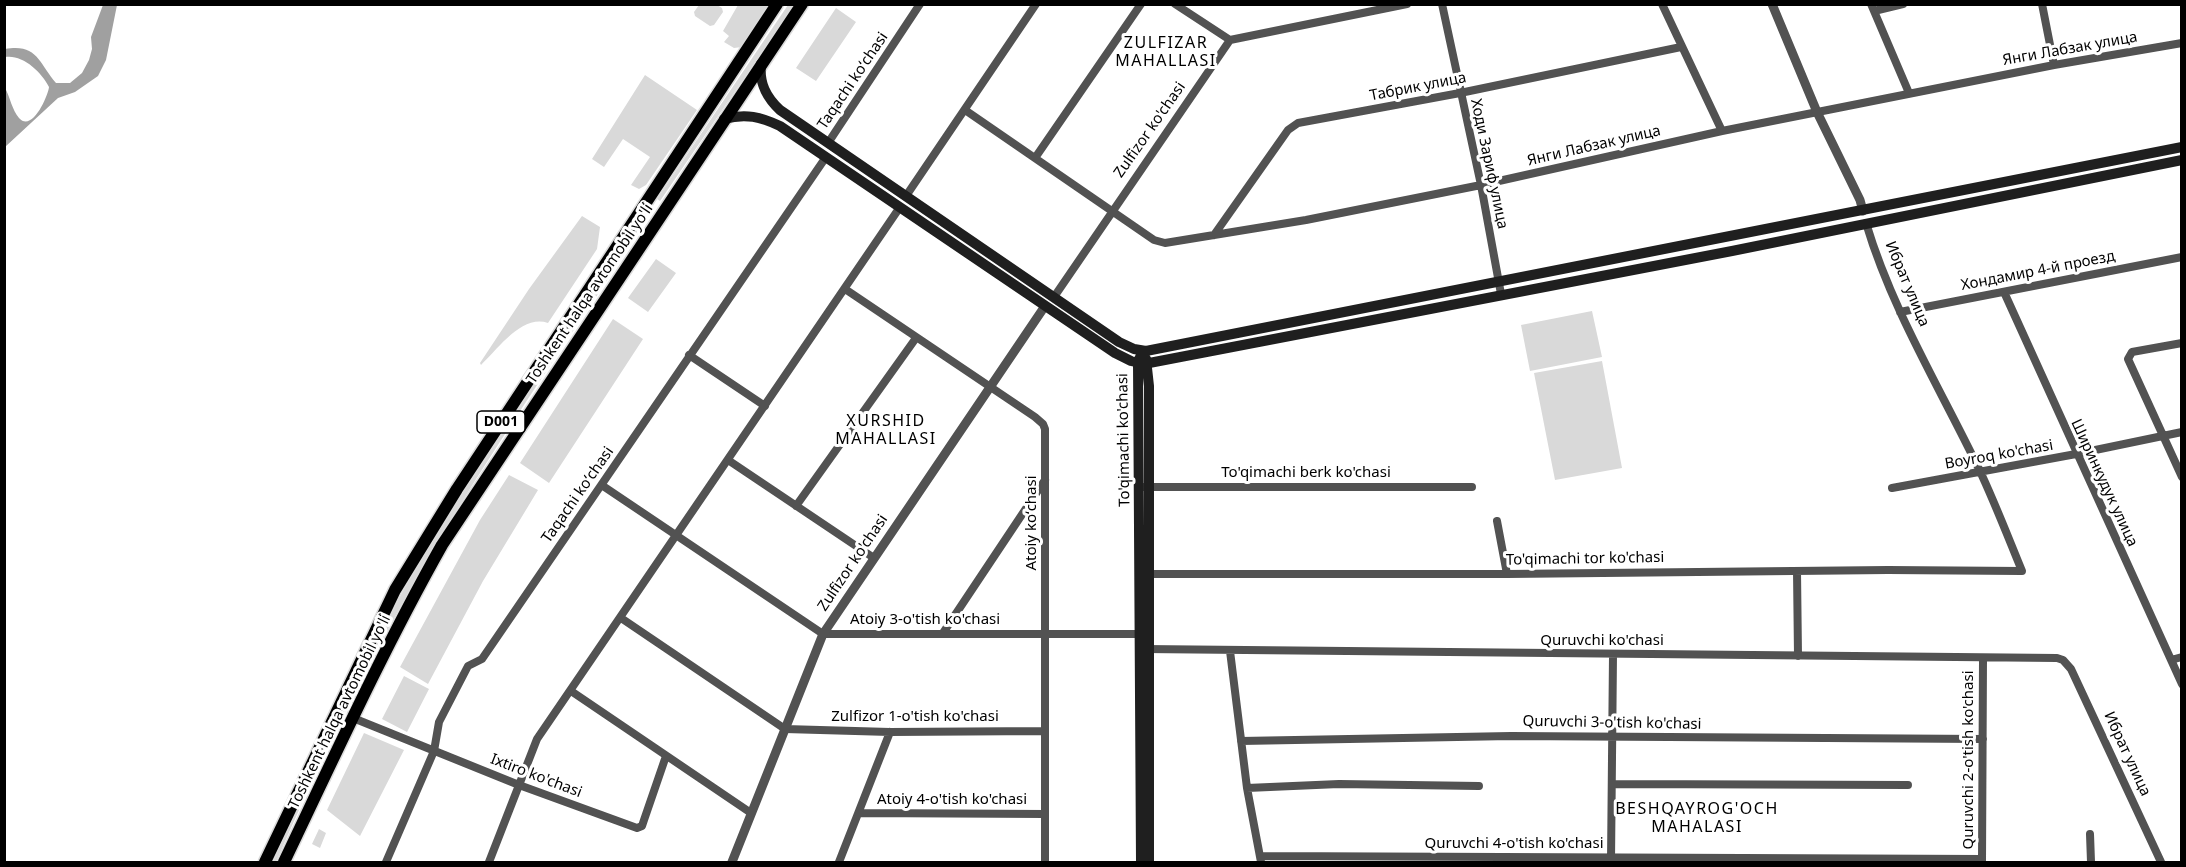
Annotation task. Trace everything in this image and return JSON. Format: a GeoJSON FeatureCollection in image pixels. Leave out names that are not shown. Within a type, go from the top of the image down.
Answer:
{"type":"FeatureCollection","features":[{"type":"Feature","properties":{"kind":"highway","name":"Toshkent halqa avtomobil yo'li"},"geometry":{"type":"LineString","coordinates":[[265,862],[395,590],[463,479],[777,4]]}},
{"type":"Feature","properties":{"kind":"highway","name":"Toshkent halqa avtomobil yo'li"},"geometry":{"type":"LineString","coordinates":[[284,862],[412,598],[442,545],[802,4]]}},
{"type":"Feature","properties":{"kind":"highway"},"geometry":{"type":"LineString","coordinates":[[643,206],[660,216]]}},
{"type":"Feature","properties":{"kind":"main road"},"geometry":{"type":"LineString","coordinates":[[761,63],[761,80],[765,93],[773,104],[1119,342],[1142,351],[1498,283],[2181,147]]}},
{"type":"Feature","properties":{"kind":"main road"},"geometry":{"type":"LineString","coordinates":[[724,119],[753,116],[789,132],[1115,353],[1143,363],[1732,251],[2181,160]]}},
{"type":"Feature","properties":{"kind":"main road"},"geometry":{"type":"LineString","coordinates":[[789,132],[796,121]]}},
{"type":"Feature","properties":{"kind":"main road","name":"Ибрат улица"},"geometry":{"type":"LineString","coordinates":[[1863,211],[1866,223]]}},
{"type":"Feature","properties":{"kind":"main road","name":"To'qimachi ko'chasi"},"geometry":{"type":"LineString","coordinates":[[1141,862],[1144,649],[1142,351]]}},
{"type":"Feature","properties":{"kind":"main road","name":"To'qimachi ko'chasi"},"geometry":{"type":"LineString","coordinates":[[1144,487],[1148,574],[1144,634]]}},
{"type":"Feature","properties":{"kind":"main road","name":"To'qimachi ko'chasi"},"geometry":{"type":"LineString","coordinates":[[1144,649],[1149,862]]}},
{"type":"Feature","properties":{"kind":"street","name":"Taqachi koʻchasi"},"geometry":{"type":"LineString","coordinates":[[828,143],[920,4]]}},
{"type":"Feature","properties":{"kind":"street"},"geometry":{"type":"LineString","coordinates":[[906,196],[1036,4]]}},
{"type":"Feature","properties":{"kind":"street"},"geometry":{"type":"LineString","coordinates":[[1035,158],[1141,4]]}},
{"type":"Feature","properties":{"kind":"street"},"geometry":{"type":"LineString","coordinates":[[1175,4],[1230,40],[1407,4]]}},
{"type":"Feature","properties":{"kind":"street","name":"Ходи Зариф улица"},"geometry":{"type":"LineString","coordinates":[[1442,4],[1481,185],[1501,294]]}},
{"type":"Feature","properties":{"kind":"street"},"geometry":{"type":"LineString","coordinates":[[1662,4],[1722,130]]}},
{"type":"Feature","properties":{"kind":"street","name":"Ибрат улица"},"geometry":{"type":"LineString","coordinates":[[1772,4],[1817,111],[1863,211]]}},
{"type":"Feature","properties":{"kind":"street"},"geometry":{"type":"LineString","coordinates":[[1903,4],[1872,8],[1909,93]]}},
{"type":"Feature","properties":{"kind":"street"},"geometry":{"type":"LineString","coordinates":[[2042,4],[2054,65]]}},
{"type":"Feature","properties":{"kind":"street","name":"Zulfizor ko'chasi"},"geometry":{"type":"LineString","coordinates":[[1054,297],[1230,40]]}},
{"type":"Feature","properties":{"kind":"street","name":"Янги Лабзак улица"},"geometry":{"type":"LineString","coordinates":[[964,110],[1159,243],[1306,220],[1481,185],[1722,130],[2054,65],[2181,43]]}},
{"type":"Feature","properties":{"kind":"street","name":"Табрик улица"},"geometry":{"type":"LineString","coordinates":[[1214,235],[1288,130],[1298,123],[1460,93],[1681,47]]}},
{"type":"Feature","properties":{"kind":"street","name":"Taqachi koʻchasi"},"geometry":{"type":"LineString","coordinates":[[386,862],[434,751],[439,722],[468,666],[482,659],[574,524],[603,486],[689,355],[826,157]]}},
{"type":"Feature","properties":{"kind":"street"},"geometry":{"type":"LineString","coordinates":[[489,862],[537,740],[900,207]]}},
{"type":"Feature","properties":{"kind":"street","name":"Ибрат улица"},"geometry":{"type":"LineString","coordinates":[[1866,223],[1900,312],[1980,471],[2022,571]]}},
{"type":"Feature","properties":{"kind":"street","name":"Хондамир 4-й проезд"},"geometry":{"type":"LineString","coordinates":[[1900,312],[2181,257]]}},
{"type":"Feature","properties":{"kind":"street","name":"Atoiy koʻchasi"},"geometry":{"type":"LineString","coordinates":[[845,289],[1042,424],[1045,434],[1046,479],[1045,862]]}},
{"type":"Feature","properties":{"kind":"street","name":"Ширинкудук улица"},"geometry":{"type":"LineString","coordinates":[[2004,292],[2181,684]]}},
{"type":"Feature","properties":{"kind":"street","name":"Zulfizor ko'chasi"},"geometry":{"type":"LineString","coordinates":[[732,862],[823,634],[1045,306]]}},
{"type":"Feature","properties":{"kind":"street"},"geometry":{"type":"LineString","coordinates":[[796,506],[916,338]]}},
{"type":"Feature","properties":{"kind":"street"},"geometry":{"type":"LineString","coordinates":[[2181,344],[2132,352],[2128,359],[2181,477]]}},
{"type":"Feature","properties":{"kind":"street"},"geometry":{"type":"LineString","coordinates":[[689,355],[765,406]]}},
{"type":"Feature","properties":{"kind":"street","name":"Boyroq ko'chasi"},"geometry":{"type":"LineString","coordinates":[[1892,489],[2181,432]]}},
{"type":"Feature","properties":{"kind":"street"},"geometry":{"type":"LineString","coordinates":[[728,460],[874,558]]}},
{"type":"Feature","properties":{"kind":"street"},"geometry":{"type":"LineString","coordinates":[[943,633],[1046,479]]}},
{"type":"Feature","properties":{"kind":"street"},"geometry":{"type":"LineString","coordinates":[[603,486],[823,634]]}},
{"type":"Feature","properties":{"kind":"street","name":"To'qimachi berk ko'chasi"},"geometry":{"type":"LineString","coordinates":[[1144,487],[1472,487]]}},
{"type":"Feature","properties":{"kind":"street"},"geometry":{"type":"LineString","coordinates":[[1497,521],[1507,574]]}},
{"type":"Feature","properties":{"kind":"street"},"geometry":{"type":"LineString","coordinates":[[1797,571],[1798,656]]}},
{"type":"Feature","properties":{"kind":"street","name":"To'qimachi tor ko'chasi"},"geometry":{"type":"LineString","coordinates":[[1148,574],[2022,571]]}},
{"type":"Feature","properties":{"kind":"street"},"geometry":{"type":"LineString","coordinates":[[621,618],[785,729]]}},
{"type":"Feature","properties":{"kind":"street","name":"Atoiy 3-o'tish ko'chasi"},"geometry":{"type":"LineString","coordinates":[[823,634],[1144,634]]}},
{"type":"Feature","properties":{"kind":"street","name":"Quruvchi ko'chasi"},"geometry":{"type":"LineString","coordinates":[[1144,649],[1613,655],[2051,657],[2063,660]]}},
{"type":"Feature","properties":{"kind":"street"},"geometry":{"type":"LineString","coordinates":[[1230,651],[1247,788],[1261,859]]}},
{"type":"Feature","properties":{"kind":"street"},"geometry":{"type":"LineString","coordinates":[[1611,860],[1613,655]]}},
{"type":"Feature","properties":{"kind":"street"},"geometry":{"type":"LineString","coordinates":[[2171,660],[2181,657]]}},
{"type":"Feature","properties":{"kind":"street","name":"Quruvchi 2-o'tish ko'chasi"},"geometry":{"type":"LineString","coordinates":[[1982,861],[1983,658]]}},
{"type":"Feature","properties":{"kind":"street","name":"Ибрат улица"},"geometry":{"type":"LineString","coordinates":[[2063,660],[2072,669],[2161,862]]}},
{"type":"Feature","properties":{"kind":"street"},"geometry":{"type":"LineString","coordinates":[[571,691],[751,813]]}},
{"type":"Feature","properties":{"kind":"street","name":"Ixtiro ko'chasi"},"geometry":{"type":"LineString","coordinates":[[353,718],[519,785],[638,828],[642,826],[666,756]]}},
{"type":"Feature","properties":{"kind":"street","name":"Zulfizor 1-o'tish ko'chasi"},"geometry":{"type":"LineString","coordinates":[[785,729],[890,732],[1045,731]]}},
{"type":"Feature","properties":{"kind":"street"},"geometry":{"type":"LineString","coordinates":[[839,862],[890,732]]}},
{"type":"Feature","properties":{"kind":"street","name":"Quruvchi 3-o'tish ko'chasi"},"geometry":{"type":"LineString","coordinates":[[1241,741],[1511,736],[1983,739]]}},
{"type":"Feature","properties":{"kind":"street"},"geometry":{"type":"LineString","coordinates":[[1247,788],[1339,784],[1479,786]]}},
{"type":"Feature","properties":{"kind":"street"},"geometry":{"type":"LineString","coordinates":[[1612,784],[1908,785]]}},
{"type":"Feature","properties":{"kind":"street","name":"Atoiy 4-o'tish ko'chasi"},"geometry":{"type":"LineString","coordinates":[[859,813],[1045,814]]}},
{"type":"Feature","properties":{"kind":"street"},"geometry":{"type":"LineString","coordinates":[[2090,834],[2091,862]]}},
{"type":"Feature","properties":{"kind":"street","name":"Quruvchi 4-o'tish ko'chasi"},"geometry":{"type":"LineString","coordinates":[[1261,859],[1982,861]]}},
{"type":"Feature","properties":{"kind":"shaded area"},"geometry":{"type":"Polygon","coordinates":[[[103,5],[117,5],[106,60],[98,76],[75,92],[58,98],[5,147],[5,88],[19,118],[29,121],[38,112],[49,87],[30,65],[18,58],[5,57],[5,49],[16,48],[31,52],[56,83],[70,83],[82,73],[89,60],[92,49],[91,37],[103,5]]]}},
{"type":"Feature","properties":{"kind":"shaded area"},"geometry":{"type":"Polygon","coordinates":[[[699,5],[717,5],[722,8],[723,12],[714,25],[710,26],[695,16],[694,12],[699,5]]]}},
{"type":"Feature","properties":{"kind":"shaded area"},"geometry":{"type":"Polygon","coordinates":[[[738,5],[771,5],[742,47],[734,48],[724,42],[729,36],[723,31],[738,5]]]}},
{"type":"Feature","properties":{"kind":"shaded area"},"geometry":{"type":"Polygon","coordinates":[[[788,5],[794,5],[660,201],[657,199],[788,5]]]}},
{"type":"Feature","properties":{"kind":"shaded area"},"geometry":{"type":"Polygon","coordinates":[[[836,8],[856,22],[816,81],[796,68],[836,8]]]}},
{"type":"Feature","properties":{"kind":"shaded area"},"geometry":{"type":"Polygon","coordinates":[[[645,75],[697,110],[646,185],[639,189],[631,185],[650,157],[623,139],[604,167],[592,159],[645,75]]]}},
{"type":"Feature","properties":{"kind":"shaded area"},"geometry":{"type":"Polygon","coordinates":[[[582,216],[600,227],[597,249],[548,323],[538,322],[520,328],[481,365],[480,363],[529,289],[582,216]]]}},
{"type":"Feature","properties":{"kind":"shaded area"},"geometry":{"type":"Polygon","coordinates":[[[639,226],[642,228],[501,440],[421,570],[344,714],[276,862],[271,862],[359,674],[419,563],[479,465],[639,226]]]}},
{"type":"Feature","properties":{"kind":"shaded area"},"geometry":{"type":"Polygon","coordinates":[[[656,259],[676,273],[648,312],[628,298],[656,259]]]}},
{"type":"Feature","properties":{"kind":"shaded area"},"geometry":{"type":"Polygon","coordinates":[[[1592,311],[1602,357],[1530,371],[1521,325],[1592,311]]]}},
{"type":"Feature","properties":{"kind":"shaded area"},"geometry":{"type":"Polygon","coordinates":[[[613,319],[643,339],[549,483],[520,463],[613,319]]]}},
{"type":"Feature","properties":{"kind":"shaded area"},"geometry":{"type":"Polygon","coordinates":[[[1602,361],[1622,468],[1555,480],[1534,373],[1602,361]]]}},
{"type":"Feature","properties":{"kind":"shaded area"},"geometry":{"type":"Polygon","coordinates":[[[509,475],[538,490],[483,581],[428,684],[400,667],[480,520],[509,475]]]}},
{"type":"Feature","properties":{"kind":"shaded area"},"geometry":{"type":"Polygon","coordinates":[[[404,676],[429,689],[407,732],[382,719],[404,676]]]}},
{"type":"Feature","properties":{"kind":"shaded area"},"geometry":{"type":"Polygon","coordinates":[[[364,733],[404,750],[360,836],[327,810],[364,733]]]}},
{"type":"Feature","properties":{"kind":"shaded area"},"geometry":{"type":"Polygon","coordinates":[[[319,829],[326,833],[320,848],[312,844],[319,829]]]}},
{"type":"Feature","properties":{"kind":"district","name":"ZULFIZAR MAHALLASI"},"geometry":{"type":"Point","coordinates":[1166,52]}},
{"type":"Feature","properties":{"kind":"district","name":"XURSHID MAHALLASI"},"geometry":{"type":"Point","coordinates":[886,430]}},
{"type":"Feature","properties":{"kind":"district","name":"BESHQAYROG'OCH MAHALASI"},"geometry":{"type":"Point","coordinates":[1697,818]}}]}
